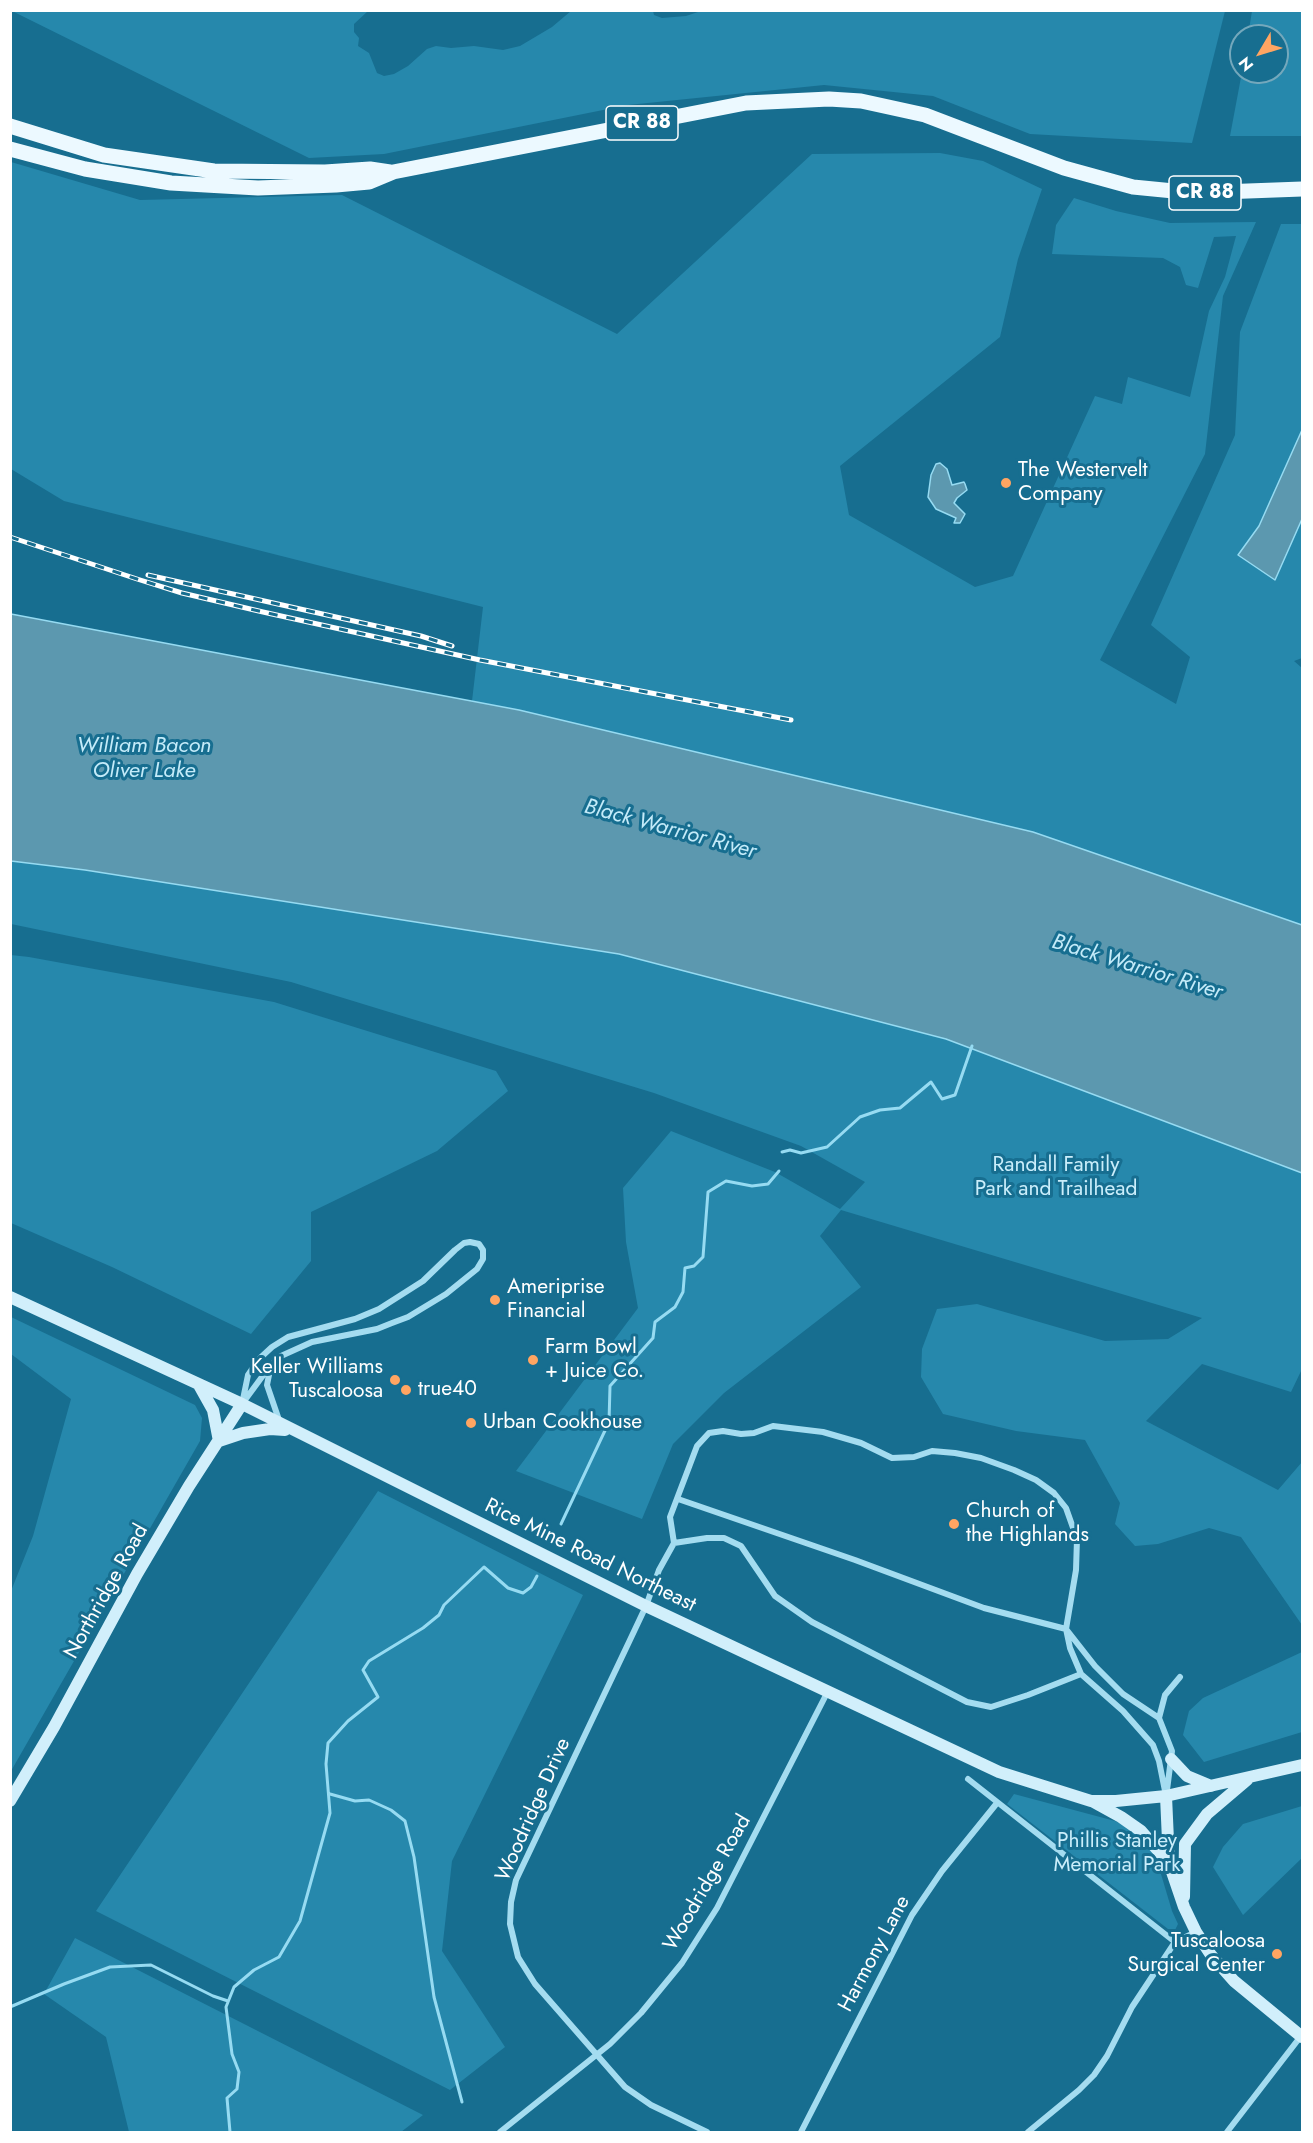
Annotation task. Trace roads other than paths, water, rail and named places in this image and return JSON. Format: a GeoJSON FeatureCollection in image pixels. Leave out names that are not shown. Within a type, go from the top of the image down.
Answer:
{"type":"FeatureCollection","features":[{"type":"Feature","properties":{"kind":"main road","name":"CR 88"},"geometry":{"type":"LineString","coordinates":[[10,149],[96,171],[171,183],[258,188],[336,185],[369,182],[393,172],[746,103],[829,99],[861,101],[925,115],[1065,168],[1133,187],[1194,193],[1302,189]]}},
{"type":"Feature","properties":{"kind":"main road","name":"CR 88"},"geometry":{"type":"LineString","coordinates":[[10,126],[104,155],[214,171],[325,172],[370,169],[393,172]]}},
{"type":"Feature","properties":{"kind":"main road","name":"Rice Mine Road Northeast"},"geometry":{"type":"LineString","coordinates":[[10,1298],[242,1404],[646,1606],[999,1772],[1091,1801],[1116,1801],[1166,1796],[1302,1765]]}},
{"type":"Feature","properties":{"kind":"main road"},"geometry":{"type":"LineString","coordinates":[[199,1385],[213,1410],[219,1441],[243,1433],[270,1429],[292,1430]]}},
{"type":"Feature","properties":{"kind":"main road","name":"Northridge Road"},"geometry":{"type":"LineString","coordinates":[[10,1801],[58,1719],[137,1574],[189,1486],[242,1404]]}},
{"type":"Feature","properties":{"kind":"main road"},"geometry":{"type":"LineString","coordinates":[[1171,1759],[1187,1776],[1212,1786]]}},
{"type":"Feature","properties":{"kind":"main road"},"geometry":{"type":"LineString","coordinates":[[1184,1907],[1185,1844],[1208,1814],[1248,1779]]}},
{"type":"Feature","properties":{"kind":"main road"},"geometry":{"type":"LineString","coordinates":[[1166,1796],[1169,1863],[1184,1907],[1196,1932],[1210,1955],[1234,1981],[1302,2036]]}},
{"type":"Feature","properties":{"kind":"main road"},"geometry":{"type":"LineString","coordinates":[[1091,1801],[1141,1831],[1169,1863]]}},
{"type":"Feature","properties":{"kind":"street"},"geometry":{"type":"LineString","coordinates":[[464,1243],[479,1244],[483,1250],[483,1259],[477,1269],[446,1294],[408,1317],[377,1329],[312,1342],[281,1356],[270,1366],[242,1404],[248,1375],[259,1359],[280,1342],[288,1337],[354,1319],[379,1309],[423,1281],[464,1243]]}},
{"type":"Feature","properties":{"kind":"street"},"geometry":{"type":"LineString","coordinates":[[270,1366],[267,1385],[280,1424]]}},
{"type":"Feature","properties":{"kind":"street"},"geometry":{"type":"LineString","coordinates":[[1081,1674],[991,1707],[967,1702],[812,1622],[776,1596],[741,1546],[724,1538],[674,1543],[670,1517],[697,1446],[709,1433],[723,1431],[741,1434],[772,1426],[823,1432],[861,1443],[892,1458],[914,1457],[932,1451],[981,1458],[1036,1480],[1054,1493],[1066,1508],[1077,1539],[1076,1570],[1066,1629],[1070,1648],[1081,1674],[1123,1711],[1153,1745],[1159,1761],[1166,1796]]}},
{"type":"Feature","properties":{"kind":"street"},"geometry":{"type":"LineString","coordinates":[[678,1499],[855,1560],[984,1608],[1066,1629],[1095,1666],[1123,1694],[1159,1718],[1172,1751],[1166,1796]]}},
{"type":"Feature","properties":{"kind":"street","name":"Woodridge Drive"},"geometry":{"type":"LineString","coordinates":[[674,1543],[659,1570],[646,1606],[516,1880],[511,1902],[511,1935],[523,1966],[536,1984],[625,2086],[651,2105],[707,2133]]}},
{"type":"Feature","properties":{"kind":"street"},"geometry":{"type":"LineString","coordinates":[[1159,1718],[1165,1695],[1180,1677]]}},
{"type":"Feature","properties":{"kind":"street","name":"Woodridge Road"},"geometry":{"type":"LineString","coordinates":[[500,2133],[599,2054],[648,2005],[682,1963],[723,1898],[827,1693]]}},
{"type":"Feature","properties":{"kind":"street"},"geometry":{"type":"LineString","coordinates":[[968,1779],[1175,1942]]}},
{"type":"Feature","properties":{"kind":"street","name":"Harmony Lane"},"geometry":{"type":"LineString","coordinates":[[801,2133],[912,1915],[942,1871],[997,1803]]}},
{"type":"Feature","properties":{"kind":"street"},"geometry":{"type":"LineString","coordinates":[[1028,2133],[1079,2090],[1094,2074],[1107,2056],[1149,1980],[1175,1942],[1196,1932]]}},
{"type":"Feature","properties":{"kind":"street"},"geometry":{"type":"LineString","coordinates":[[1227,2133],[1302,2036]]}},
{"type":"Feature","properties":{"kind":"water"},"geometry":{"type":"Polygon","coordinates":[[[1302,430],[1302,519],[1275,580],[1238,555],[1259,526],[1302,430]]]}},
{"type":"Feature","properties":{"kind":"water"},"geometry":{"type":"Polygon","coordinates":[[[940,463],[947,469],[952,485],[964,482],[967,490],[954,503],[965,514],[960,523],[954,523],[956,518],[936,509],[928,497],[931,475],[936,464],[940,463]]]}},
{"type":"Feature","properties":{"kind":"water","name":"William Bacon Oliver Lake"},"geometry":{"type":"Polygon","coordinates":[[[11,614],[519,710],[1033,832],[1302,925],[1302,1173],[946,1039],[619,954],[85,870],[11,861],[11,614]]]}},
{"type":"Feature","properties":{"kind":"waterway"},"geometry":{"type":"LineString","coordinates":[[782,1152],[790,1150],[801,1153],[827,1147],[860,1117],[880,1110],[900,1108],[931,1082],[942,1099],[955,1095],[972,1046]]}},
{"type":"Feature","properties":{"kind":"waterway"},"geometry":{"type":"LineString","coordinates":[[561,1524],[609,1422],[610,1386],[653,1338],[655,1322],[675,1307],[683,1292],[685,1268],[694,1266],[703,1257],[708,1192],[726,1181],[752,1186],[768,1184],[779,1171]]}},
{"type":"Feature","properties":{"kind":"waterway"},"geometry":{"type":"LineString","coordinates":[[230,2132],[227,2098],[237,2089],[239,2072],[232,2054],[226,2007],[234,1987],[254,1970],[279,1957],[300,1921],[330,1813],[326,1764],[328,1743],[348,1721],[378,1697],[363,1670],[369,1661],[423,1628],[439,1615],[444,1605],[484,1567],[508,1588],[523,1593],[531,1587],[537,1576]]}},
{"type":"Feature","properties":{"kind":"waterway"},"geometry":{"type":"LineString","coordinates":[[330,1794],[355,1801],[369,1800],[391,1810],[405,1821],[414,1857],[434,1997],[462,2102]]}},
{"type":"Feature","properties":{"kind":"waterway"},"geometry":{"type":"LineString","coordinates":[[10,2007],[110,1967],[151,1965],[213,1996],[228,2001]]}},
{"type":"Feature","properties":{"kind":"railway"},"geometry":{"type":"LineString","coordinates":[[10,537],[182,593],[263,612],[480,660],[791,720]]}},
{"type":"Feature","properties":{"kind":"railway"},"geometry":{"type":"LineString","coordinates":[[148,575],[421,636],[452,646]]}},
{"type":"Feature","properties":{"kind":"place","name":"The Westervelt Company"},"geometry":{"type":"Point","coordinates":[1006,483]}},
{"type":"Feature","properties":{"kind":"place","name":"Ameriprise Financial"},"geometry":{"type":"Point","coordinates":[495,1300]}},
{"type":"Feature","properties":{"kind":"place","name":"Farm Bowl + Juice Co."},"geometry":{"type":"Point","coordinates":[533,1360]}},
{"type":"Feature","properties":{"kind":"place","name":"Keller Williams Tuscaloosa"},"geometry":{"type":"Point","coordinates":[395,1380]}},
{"type":"Feature","properties":{"kind":"place","name":"true40"},"geometry":{"type":"Point","coordinates":[406,1390]}},
{"type":"Feature","properties":{"kind":"place","name":"Urban Cookhouse"},"geometry":{"type":"Point","coordinates":[471,1423]}},
{"type":"Feature","properties":{"kind":"place","name":"Church of the Highlands"},"geometry":{"type":"Point","coordinates":[954,1524]}},
{"type":"Feature","properties":{"kind":"place","name":"Tuscaloosa Surgical Center"},"geometry":{"type":"Point","coordinates":[1277,1954]}},
{"type":"Feature","properties":{"kind":"water label","name":"Black Warrior River"},"geometry":{"type":"Point","coordinates":[670,830]}},
{"type":"Feature","properties":{"kind":"water label","name":"Black Warrior River"},"geometry":{"type":"Point","coordinates":[1137,968]}},
{"type":"Feature","properties":{"kind":"park label","name":"Randall Family Park and Trailhead"},"geometry":{"type":"Point","coordinates":[1056,1178]}},
{"type":"Feature","properties":{"kind":"park label","name":"Phillis Stanley Memorial Park"},"geometry":{"type":"Point","coordinates":[1117,1854]}}]}
